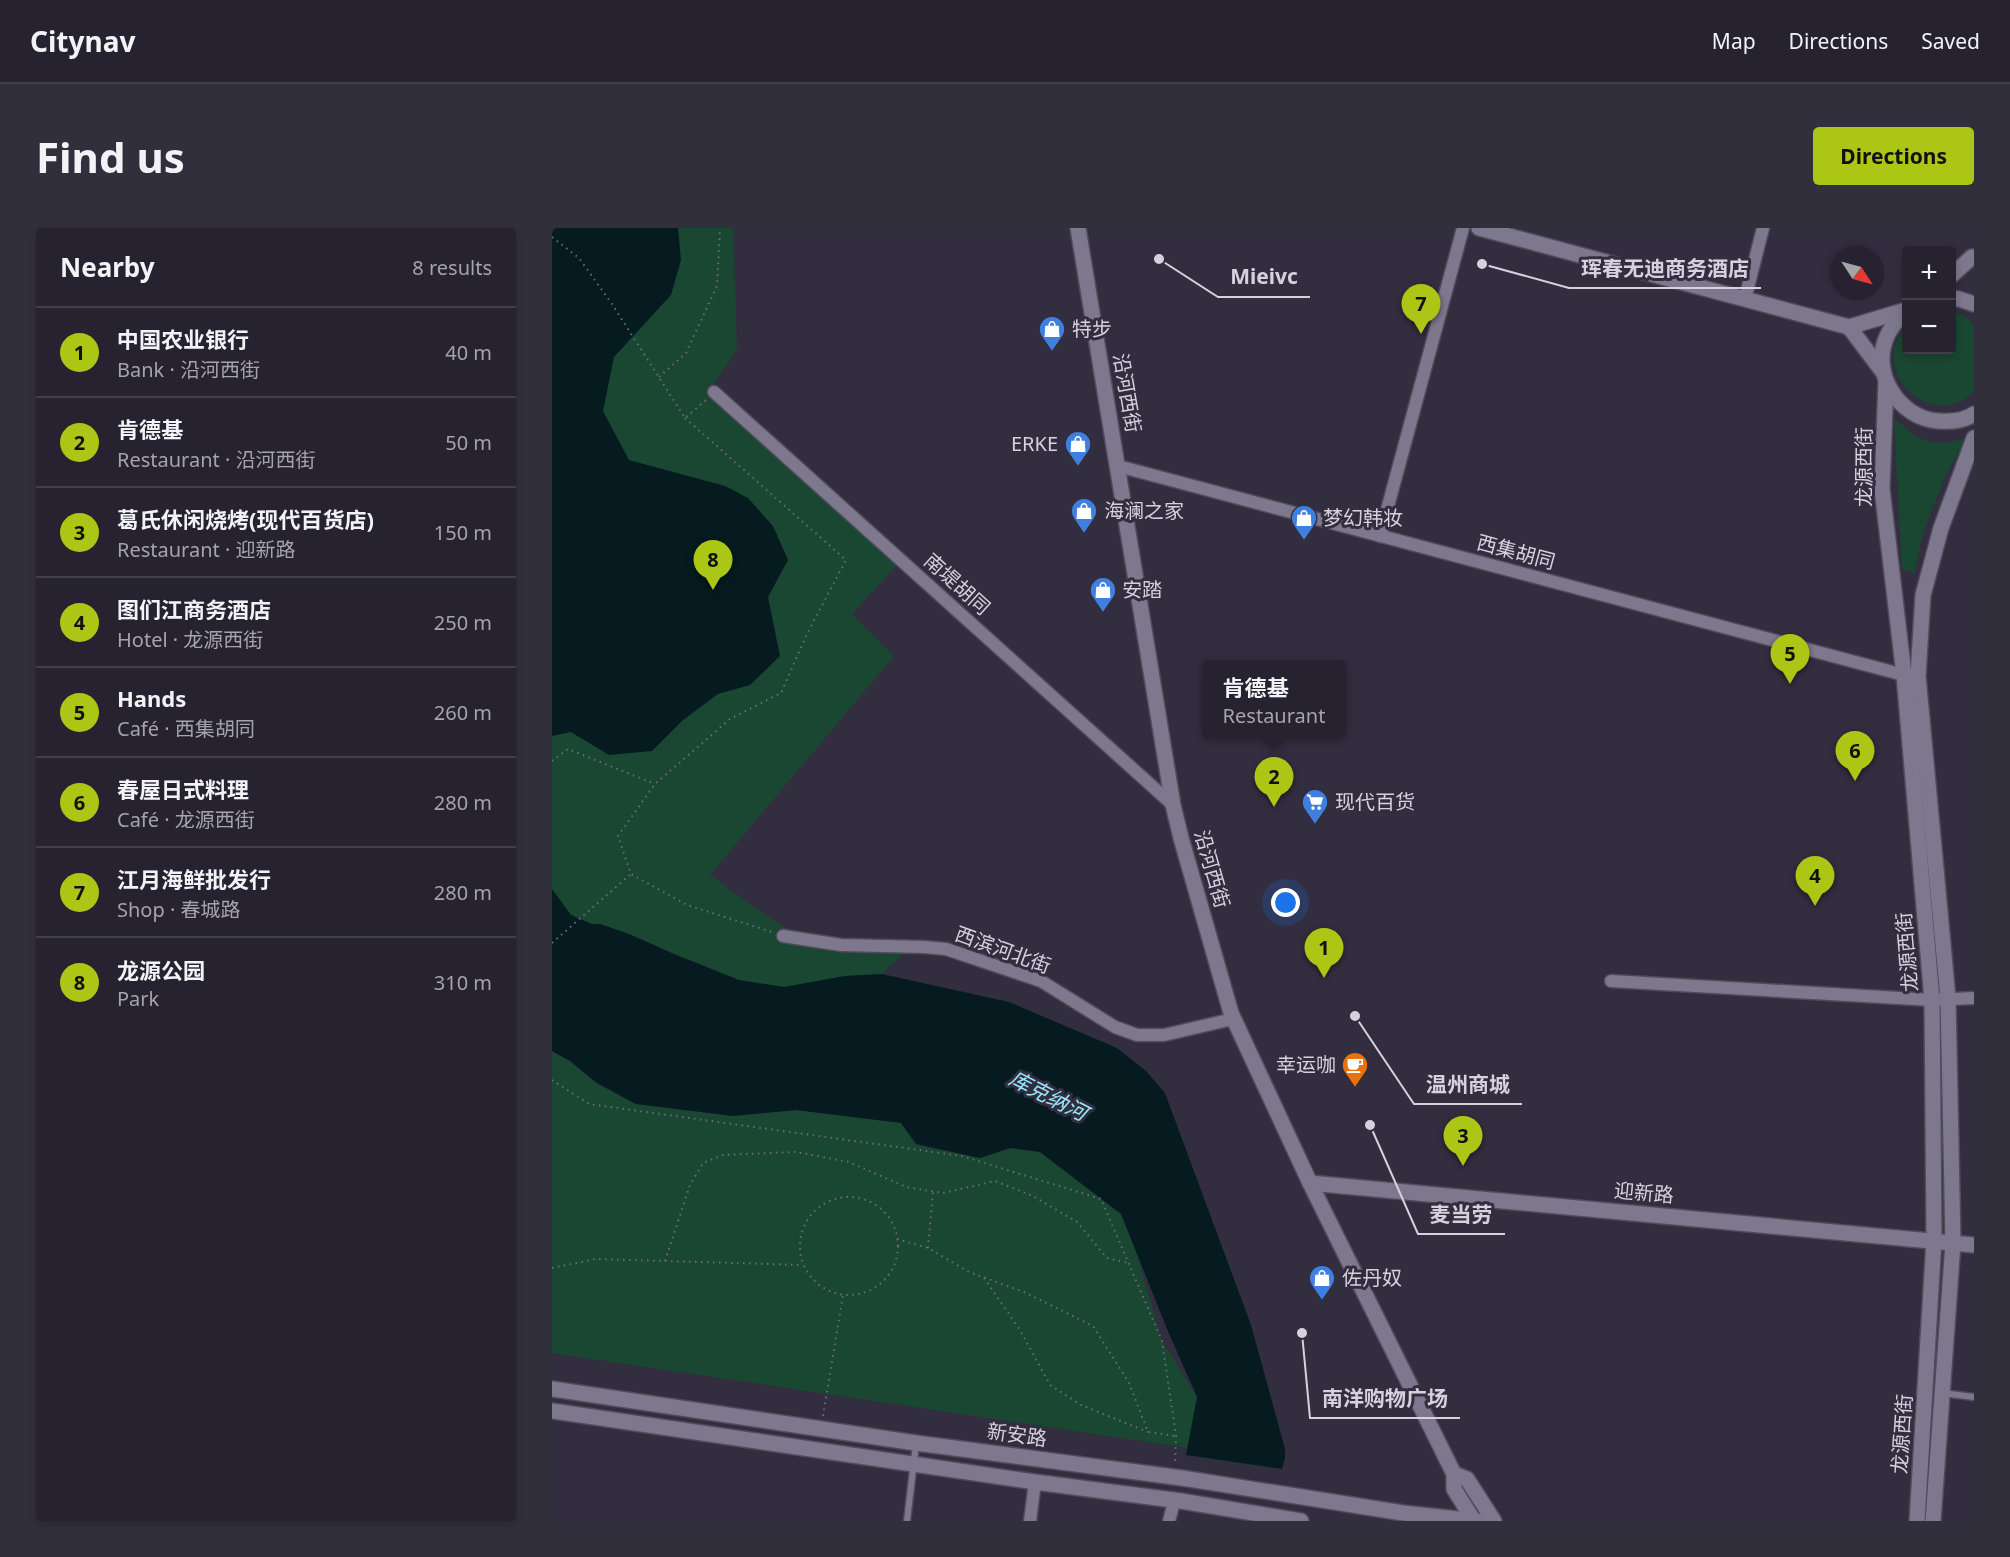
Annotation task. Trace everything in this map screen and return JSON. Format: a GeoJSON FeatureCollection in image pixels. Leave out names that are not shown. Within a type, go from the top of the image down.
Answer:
{"type":"FeatureCollection","features":[{"type":"Feature","properties":{"kind":"main road","name":"沿河西街"},"geometry":{"type":"LineString","coordinates":[[1078,228],[1173,805],[1233,1019],[1310,1183],[1454,1474],[1454,1489],[1475,1521]]}},
{"type":"Feature","properties":{"kind":"main road"},"geometry":{"type":"LineString","coordinates":[[1479,228],[1849,327],[1902,311]]}},
{"type":"Feature","properties":{"kind":"main road"},"geometry":{"type":"LineString","coordinates":[[1956,271],[1973,256]]}},
{"type":"Feature","properties":{"kind":"main road"},"geometry":{"type":"LineString","coordinates":[[1956,298],[1974,304]]}},
{"type":"Feature","properties":{"kind":"main road","name":"龙源西街"},"geometry":{"type":"LineString","coordinates":[[1902,314],[1886,337],[1882,355],[1885,377],[1882,489],[1904,675],[1932,1000],[1934,1240],[1917,1521]]}},
{"type":"Feature","properties":{"kind":"main road"},"geometry":{"type":"LineString","coordinates":[[1849,327],[1885,377],[1896,399],[1911,412],[1929,420],[1950,422],[1974,414]]}},
{"type":"Feature","properties":{"kind":"main road","name":"龙源西街"},"geometry":{"type":"LineString","coordinates":[[1933,1521],[1953,1243],[1948,998],[1918,676],[1923,595],[1941,528],[1974,438]]}},
{"type":"Feature","properties":{"kind":"main road"},"geometry":{"type":"LineString","coordinates":[[1960,474],[1974,455]]}},
{"type":"Feature","properties":{"kind":"main road","name":"迎新路"},"geometry":{"type":"LineString","coordinates":[[1310,1183],[1974,1245]]}},
{"type":"Feature","properties":{"kind":"main road","name":"新安路"},"geometry":{"type":"LineString","coordinates":[[552,1389],[916,1443],[1178,1478],[1403,1514],[1475,1521]]}},
{"type":"Feature","properties":{"kind":"main road"},"geometry":{"type":"LineString","coordinates":[[552,1411],[1301,1521]]}},
{"type":"Feature","properties":{"kind":"main road","name":"沿河西街"},"geometry":{"type":"LineString","coordinates":[[1454,1474],[1467,1479],[1494,1521]]}},
{"type":"Feature","properties":{"kind":"street"},"geometry":{"type":"LineString","coordinates":[[1380,536],[1463,228]]}},
{"type":"Feature","properties":{"kind":"street"},"geometry":{"type":"LineString","coordinates":[[1745,299],[1763,228]]}},
{"type":"Feature","properties":{"kind":"street","name":"南堤胡同"},"geometry":{"type":"LineString","coordinates":[[714,392],[1173,805]]}},
{"type":"Feature","properties":{"kind":"street","name":"西集胡同"},"geometry":{"type":"LineString","coordinates":[[1118,466],[1904,675]]}},
{"type":"Feature","properties":{"kind":"street","name":"西滨河北街"},"geometry":{"type":"LineString","coordinates":[[783,936],[841,945],[924,946],[946,949],[1041,981],[1114,1027],[1137,1035],[1164,1035],[1233,1019]]}},
{"type":"Feature","properties":{"kind":"street"},"geometry":{"type":"LineString","coordinates":[[1611,981],[1932,1000],[1974,998]]}},
{"type":"Feature","properties":{"kind":"street"},"geometry":{"type":"LineString","coordinates":[[1030,1521],[1035,1482]]}},
{"type":"Feature","properties":{"kind":"street"},"geometry":{"type":"LineString","coordinates":[[1169,1521],[1178,1502]]}},
{"type":"Feature","properties":{"kind":"lane"},"geometry":{"type":"LineString","coordinates":[[1941,1393],[1974,1397]]}},
{"type":"Feature","properties":{"kind":"lane"},"geometry":{"type":"LineString","coordinates":[[907,1521],[916,1443]]}},
{"type":"Feature","properties":{"kind":"path"},"geometry":{"type":"LineString","coordinates":[[659,377],[686,353],[717,286],[720,228]]}},
{"type":"Feature","properties":{"kind":"path"},"geometry":{"type":"LineString","coordinates":[[552,237],[579,258],[612,304],[685,418],[846,560],[807,634],[781,693],[730,719],[655,784],[618,836],[631,874],[687,905],[783,936]]}},
{"type":"Feature","properties":{"kind":"path"},"geometry":{"type":"LineString","coordinates":[[685,418],[714,392]]}},
{"type":"Feature","properties":{"kind":"path"},"geometry":{"type":"LineString","coordinates":[[552,761],[568,749],[655,784]]}},
{"type":"Feature","properties":{"kind":"path"},"geometry":{"type":"LineString","coordinates":[[552,944],[631,874]]}},
{"type":"Feature","properties":{"kind":"path"},"geometry":{"type":"LineString","coordinates":[[552,1080],[589,1104],[962,1156],[1101,1199],[1162,1341],[1176,1436],[1178,1478]]}},
{"type":"Feature","properties":{"kind":"path"},"geometry":{"type":"LineString","coordinates":[[665,1261],[690,1185],[703,1164],[723,1155],[796,1152],[849,1162],[906,1187],[933,1192],[943,1193],[995,1181],[1033,1196],[1077,1222],[1107,1258],[1129,1263]]}},
{"type":"Feature","properties":{"kind":"path"},"geometry":{"type":"LineString","coordinates":[[928,1248],[933,1192]]}},
{"type":"Feature","properties":{"kind":"path"},"geometry":{"type":"LineString","coordinates":[[852,1197],[875,1205],[892,1223],[897,1239],[897,1254],[884,1280],[872,1289],[858,1294],[843,1295],[830,1291],[819,1285],[803,1265],[800,1249],[802,1232],[809,1217],[820,1206],[836,1199],[852,1197]]}},
{"type":"Feature","properties":{"kind":"path"},"geometry":{"type":"LineString","coordinates":[[897,1239],[928,1248],[969,1272],[1024,1292],[1093,1326],[1129,1383],[1148,1432]]}},
{"type":"Feature","properties":{"kind":"path"},"geometry":{"type":"LineString","coordinates":[[552,1268],[596,1259],[803,1265]]}},
{"type":"Feature","properties":{"kind":"path"},"geometry":{"type":"LineString","coordinates":[[984,1277],[1020,1330],[1050,1385],[1081,1404],[1148,1432],[1176,1436]]}},
{"type":"Feature","properties":{"kind":"path"},"geometry":{"type":"LineString","coordinates":[[820,1428],[843,1295]]}},
{"type":"Feature","properties":{"kind":"green space"},"geometry":{"type":"Polygon","coordinates":[[[552,228],[733,228],[737,349],[709,392],[897,565],[852,614],[894,656],[710,875],[752,906],[820,950],[844,953],[905,953],[882,974],[845,976],[784,987],[739,980],[600,924],[552,921],[552,228]]]}},
{"type":"Feature","properties":{"kind":"green space"},"geometry":{"type":"Polygon","coordinates":[[[1956,313],[1962,315],[1974,324],[1974,392],[1957,403],[1940,405],[1923,401],[1909,392],[1899,378],[1894,361],[1896,344],[1902,333],[1902,354],[1956,354],[1956,313]]]}},
{"type":"Feature","properties":{"kind":"green space"},"geometry":{"type":"Polygon","coordinates":[[[1894,418],[1911,433],[1927,441],[1944,442],[1967,438],[1946,474],[1922,536],[1915,573],[1902,569],[1894,418]]]}},
{"type":"Feature","properties":{"kind":"green space"},"geometry":{"type":"Polygon","coordinates":[[[552,1051],[570,1061],[598,1085],[636,1104],[733,1116],[796,1110],[901,1123],[916,1145],[980,1158],[1011,1148],[1040,1152],[1121,1214],[1135,1248],[1162,1341],[1205,1410],[1189,1448],[552,1353],[552,1051]]]}},
{"type":"Feature","properties":{"kind":"water"},"geometry":{"type":"Polygon","coordinates":[[[552,228],[678,228],[681,260],[671,295],[614,357],[603,411],[629,460],[725,486],[748,498],[773,526],[788,560],[768,597],[780,656],[750,685],[718,694],[683,720],[652,751],[609,755],[571,732],[552,736],[552,228]]]}},
{"type":"Feature","properties":{"kind":"water","name":"库克纳河"},"geometry":{"type":"Polygon","coordinates":[[[552,889],[571,915],[592,924],[600,924],[629,934],[739,980],[784,987],[845,976],[882,974],[1009,1002],[1117,1048],[1145,1070],[1165,1093],[1251,1325],[1285,1449],[1282,1469],[1181,1501],[1186,1455],[1197,1397],[1121,1214],[1040,1152],[1010,1148],[980,1158],[916,1144],[901,1123],[796,1110],[733,1116],[636,1104],[597,1083],[570,1061],[552,1051],[552,889]]]}},
{"type":"Feature","properties":{"kind":"pier"},"geometry":{"type":"Polygon","coordinates":[[[1186,1455],[1282,1469],[1274,1521],[1176,1521],[1186,1455]]]}},
{"type":"Feature","properties":{"kind":"place","name":"Mieivc"},"geometry":{"type":"Point","coordinates":[1159,259]}},
{"type":"Feature","properties":{"kind":"place","name":"珲春无迪商务酒店"},"geometry":{"type":"Point","coordinates":[1482,264]}},
{"type":"Feature","properties":{"kind":"place","name":"江月海鲜批发行"},"geometry":{"type":"Point","coordinates":[1421,334]}},
{"type":"Feature","properties":{"kind":"place","name":"特步"},"geometry":{"type":"Point","coordinates":[1052,352]}},
{"type":"Feature","properties":{"kind":"place","name":"ERKE"},"geometry":{"type":"Point","coordinates":[1078,467]}},
{"type":"Feature","properties":{"kind":"place","name":"海澜之家"},"geometry":{"type":"Point","coordinates":[1084,534]}},
{"type":"Feature","properties":{"kind":"place","name":"梦幻韩妆"},"geometry":{"type":"Point","coordinates":[1304,541]}},
{"type":"Feature","properties":{"kind":"place","name":"龙源公园"},"geometry":{"type":"Point","coordinates":[713,590]}},
{"type":"Feature","properties":{"kind":"place","name":"安踏"},"geometry":{"type":"Point","coordinates":[1103,613]}},
{"type":"Feature","properties":{"kind":"place","name":"Hands"},"geometry":{"type":"Point","coordinates":[1790,684]}},
{"type":"Feature","properties":{"kind":"place","name":"春屋日式料理"},"geometry":{"type":"Point","coordinates":[1855,781]}},
{"type":"Feature","properties":{"kind":"place","name":"肯德基"},"geometry":{"type":"Point","coordinates":[1274,807]}},
{"type":"Feature","properties":{"kind":"place","name":"现代百货"},"geometry":{"type":"Point","coordinates":[1315,825]}},
{"type":"Feature","properties":{"kind":"place","name":"图们江商务酒店"},"geometry":{"type":"Point","coordinates":[1815,906]}},
{"type":"Feature","properties":{"kind":"place","name":"中国农业银行"},"geometry":{"type":"Point","coordinates":[1324,978]}},
{"type":"Feature","properties":{"kind":"place","name":"温州商城"},"geometry":{"type":"Point","coordinates":[1355,1016]}},
{"type":"Feature","properties":{"kind":"place","name":"幸运咖"},"geometry":{"type":"Point","coordinates":[1355,1088]}},
{"type":"Feature","properties":{"kind":"place","name":"麦当劳"},"geometry":{"type":"Point","coordinates":[1370,1125]}},
{"type":"Feature","properties":{"kind":"place","name":"葛氏休闲烧烤(现代百货店)"},"geometry":{"type":"Point","coordinates":[1463,1166]}},
{"type":"Feature","properties":{"kind":"place","name":"佐丹奴"},"geometry":{"type":"Point","coordinates":[1322,1301]}},
{"type":"Feature","properties":{"kind":"place","name":"南洋购物广场"},"geometry":{"type":"Point","coordinates":[1302,1333]}}]}
